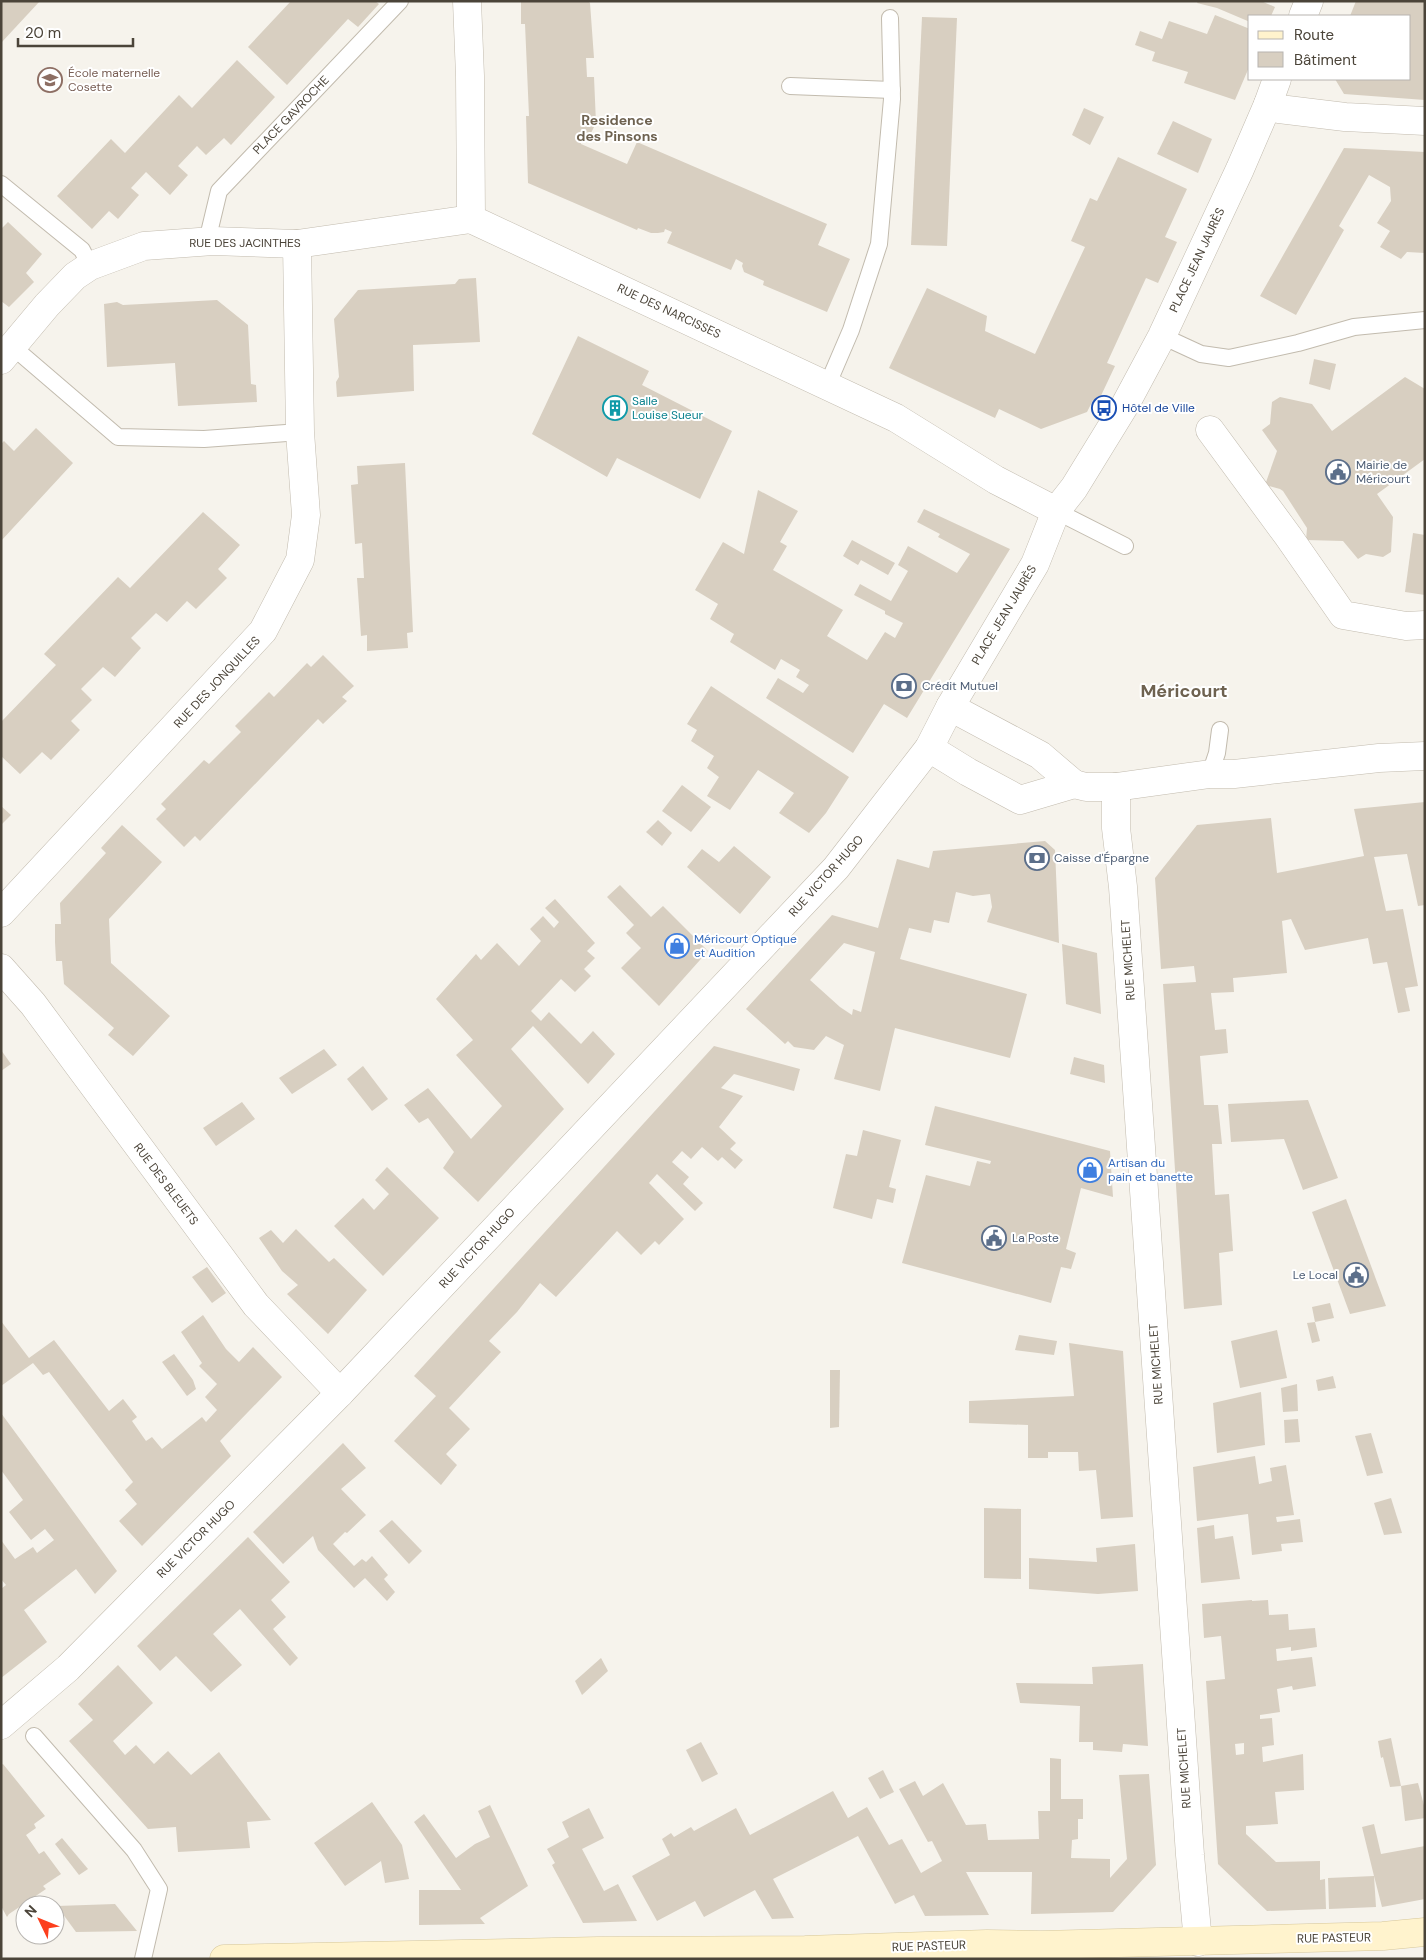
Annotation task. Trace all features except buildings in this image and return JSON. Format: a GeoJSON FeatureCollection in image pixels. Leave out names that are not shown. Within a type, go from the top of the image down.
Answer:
{"type":"FeatureCollection","features":[{"type":"Feature","properties":{"kind":"street"},"geometry":{"type":"LineString","coordinates":[[467,1],[470,76],[471,219]]}},
{"type":"Feature","properties":{"kind":"street"},"geometry":{"type":"LineString","coordinates":[[1303,15],[1310,1]]}},
{"type":"Feature","properties":{"kind":"street"},"geometry":{"type":"LineString","coordinates":[[1272,91],[1279,109],[1345,117],[1425,121]]}},
{"type":"Feature","properties":{"kind":"street","name":"PLACE JEAN JAURÈS"},"geometry":{"type":"LineString","coordinates":[[929,748],[950,707],[1035,564],[1056,511],[1074,488],[1121,412],[1162,336],[1240,169],[1272,91]]}},
{"type":"Feature","properties":{"kind":"street","name":"RUE DES JACINTHES"},"geometry":{"type":"LineString","coordinates":[[7,353],[74,276],[90,266],[144,246],[207,241],[297,244],[471,219]]}},
{"type":"Feature","properties":{"kind":"street","name":"RUE DES NARCISSES"},"geometry":{"type":"LineString","coordinates":[[471,219],[896,418],[996,480],[1056,511]]}},
{"type":"Feature","properties":{"kind":"street","name":"RUE DES JONQUILLES"},"geometry":{"type":"LineString","coordinates":[[1,913],[264,631],[300,560],[306,515],[300,432],[297,244]]}},
{"type":"Feature","properties":{"kind":"street"},"geometry":{"type":"LineString","coordinates":[[1210,430],[1343,615],[1406,626],[1425,625]]}},
{"type":"Feature","properties":{"kind":"street"},"geometry":{"type":"LineString","coordinates":[[950,707],[1040,755],[1074,784]]}},
{"type":"Feature","properties":{"kind":"street"},"geometry":{"type":"LineString","coordinates":[[929,748],[1020,800],[1074,784],[1116,787],[1210,774],[1234,774],[1379,758],[1425,756]]}},
{"type":"Feature","properties":{"kind":"street","name":"RUE VICTOR HUGO"},"geometry":{"type":"LineString","coordinates":[[1,1726],[68,1668],[340,1393],[836,868],[929,748]]}},
{"type":"Feature","properties":{"kind":"street","name":"RUE MICHELET"},"geometry":{"type":"LineString","coordinates":[[1116,787],[1116,828],[1123,887],[1198,1942]]}},
{"type":"Feature","properties":{"kind":"street","name":"RUE DES BLEUETS"},"geometry":{"type":"LineString","coordinates":[[1,968],[33,1004],[256,1305],[340,1393]]}},
{"type":"Feature","properties":{"kind":"street","name":"RUE PASTEUR"},"geometry":{"type":"LineString","coordinates":[[224,1959],[598,1955],[987,1944],[1041,1952],[1198,1942],[1383,1936],[1425,1932]]}},
{"type":"Feature","properties":{"kind":"lane","name":"PLACE GAVROCHE"},"geometry":{"type":"LineString","coordinates":[[207,241],[218,191],[400,1]]}},
{"type":"Feature","properties":{"kind":"lane"},"geometry":{"type":"LineString","coordinates":[[827,386],[851,330],[879,244],[892,90],[890,18]]}},
{"type":"Feature","properties":{"kind":"lane"},"geometry":{"type":"LineString","coordinates":[[790,86],[892,90]]}},
{"type":"Feature","properties":{"kind":"lane"},"geometry":{"type":"LineString","coordinates":[[1,184],[82,250],[90,266]]}},
{"type":"Feature","properties":{"kind":"lane"},"geometry":{"type":"LineString","coordinates":[[1162,336],[1201,354],[1229,358],[1298,343],[1354,327],[1425,320]]}},
{"type":"Feature","properties":{"kind":"lane"},"geometry":{"type":"LineString","coordinates":[[7,353],[118,437],[204,438],[300,432]]}},
{"type":"Feature","properties":{"kind":"lane"},"geometry":{"type":"LineString","coordinates":[[1056,511],[1125,546]]}},
{"type":"Feature","properties":{"kind":"lane"},"geometry":{"type":"LineString","coordinates":[[1210,774],[1217,753],[1220,730]]}},
{"type":"Feature","properties":{"kind":"lane"},"geometry":{"type":"LineString","coordinates":[[34,1736],[134,1850],[158,1889],[143,1959]]}},
{"type":"Feature","properties":{"kind":"place","name":"École maternelle Cosette"},"geometry":{"type":"Point","coordinates":[50,80]}},
{"type":"Feature","properties":{"kind":"place","name":"Salle Louise Sueur"},"geometry":{"type":"Point","coordinates":[615,408]}},
{"type":"Feature","properties":{"kind":"place","name":"Hôtel de Ville"},"geometry":{"type":"Point","coordinates":[1104,408]}},
{"type":"Feature","properties":{"kind":"place","name":"Mairie de Méricourt"},"geometry":{"type":"Point","coordinates":[1338,472]}},
{"type":"Feature","properties":{"kind":"place","name":"Crédit Mutuel"},"geometry":{"type":"Point","coordinates":[904,686]}},
{"type":"Feature","properties":{"kind":"place","name":"Caisse d'Épargne"},"geometry":{"type":"Point","coordinates":[1037,858]}},
{"type":"Feature","properties":{"kind":"place","name":"Méricourt Optique et Audition"},"geometry":{"type":"Point","coordinates":[677,946]}},
{"type":"Feature","properties":{"kind":"place","name":"Artisan du pain et banette"},"geometry":{"type":"Point","coordinates":[1090,1170]}},
{"type":"Feature","properties":{"kind":"place","name":"La Poste"},"geometry":{"type":"Point","coordinates":[994,1238]}},
{"type":"Feature","properties":{"kind":"place","name":"Le Local"},"geometry":{"type":"Point","coordinates":[1356,1275]}},
{"type":"Feature","properties":{"kind":"district","name":"Residence des Pinsons"},"geometry":{"type":"Point","coordinates":[617,128]}},
{"type":"Feature","properties":{"kind":"district","name":"Méricourt"},"geometry":{"type":"Point","coordinates":[1184,691]}}]}
